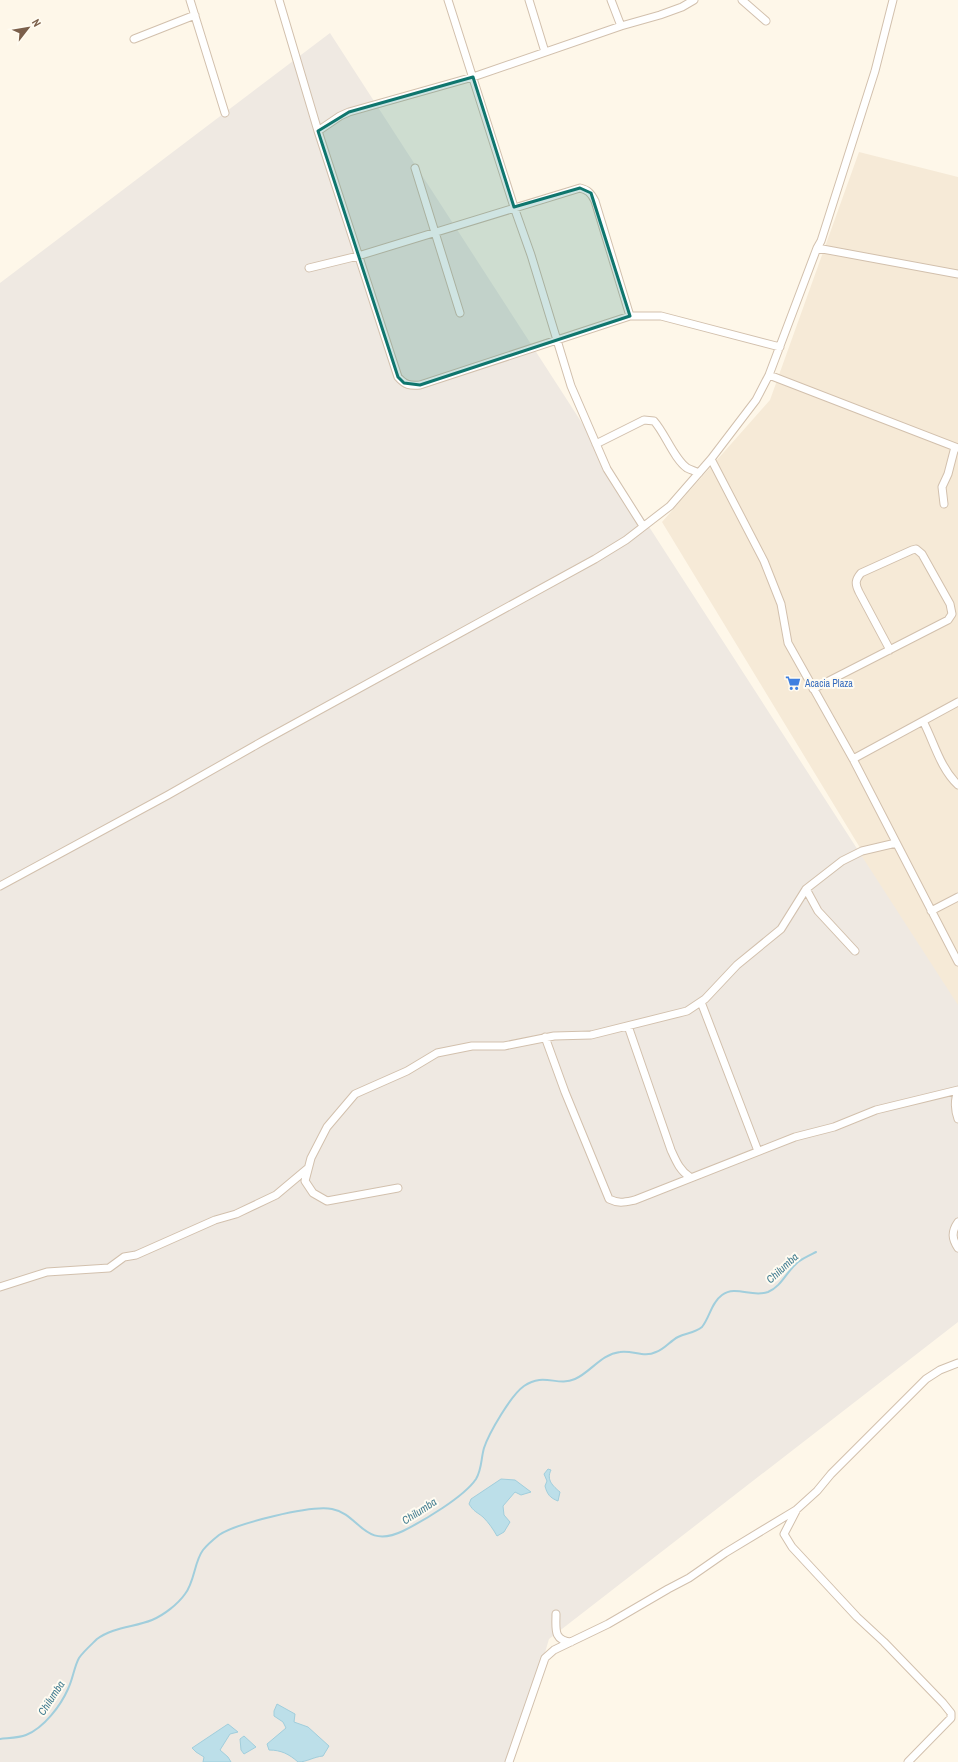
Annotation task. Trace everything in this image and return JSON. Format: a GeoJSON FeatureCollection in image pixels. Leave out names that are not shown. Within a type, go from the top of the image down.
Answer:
{"type":"FeatureCollection","features":[{"type":"Feature","properties":{"kind":"street"},"geometry":{"type":"LineString","coordinates":[[190,0],[224,113]]}},
{"type":"Feature","properties":{"kind":"street"},"geometry":{"type":"LineString","coordinates":[[279,0],[318,131],[358,256],[398,377],[404,384],[411,386],[420,385],[630,316],[661,316],[780,347]]}},
{"type":"Feature","properties":{"kind":"street"},"geometry":{"type":"LineString","coordinates":[[448,0],[514,207],[531,255],[571,386],[607,469],[643,526]]}},
{"type":"Feature","properties":{"kind":"street"},"geometry":{"type":"LineString","coordinates":[[529,0],[545,52]]}},
{"type":"Feature","properties":{"kind":"street"},"geometry":{"type":"LineString","coordinates":[[612,0],[621,26]]}},
{"type":"Feature","properties":{"kind":"street"},"geometry":{"type":"LineString","coordinates":[[318,131],[340,116],[349,112],[473,77],[621,26],[660,16],[682,7],[694,0]]}},
{"type":"Feature","properties":{"kind":"street"},"geometry":{"type":"LineString","coordinates":[[742,0],[766,21]]}},
{"type":"Feature","properties":{"kind":"street"},"geometry":{"type":"LineString","coordinates":[[0,886],[601,556],[670,506],[711,459],[756,400],[769,375],[821,241],[875,72],[893,0]]}},
{"type":"Feature","properties":{"kind":"street"},"geometry":{"type":"LineString","coordinates":[[134,39],[195,15]]}},
{"type":"Feature","properties":{"kind":"street"},"geometry":{"type":"LineString","coordinates":[[415,168],[460,313]]}},
{"type":"Feature","properties":{"kind":"street"},"geometry":{"type":"LineString","coordinates":[[309,268],[358,256],[580,188],[587,189],[591,193],[603,221],[630,316]]}},
{"type":"Feature","properties":{"kind":"street"},"geometry":{"type":"LineString","coordinates":[[817,248],[958,274]]}},
{"type":"Feature","properties":{"kind":"street"},"geometry":{"type":"LineString","coordinates":[[769,375],[957,447],[942,487],[944,504]]}},
{"type":"Feature","properties":{"kind":"street"},"geometry":{"type":"LineString","coordinates":[[596,444],[644,420],[654,421],[661,429],[669,445],[686,467],[699,473]]}},
{"type":"Feature","properties":{"kind":"street"},"geometry":{"type":"LineString","coordinates":[[711,459],[764,561],[781,604],[788,643],[853,759],[931,911],[955,951],[958,962]]}},
{"type":"Feature","properties":{"kind":"street"},"geometry":{"type":"LineString","coordinates":[[813,689],[890,650],[948,620],[952,614],[950,604],[922,554],[916,549],[867,570],[856,578],[856,585],[859,592],[890,650]]}},
{"type":"Feature","properties":{"kind":"street"},"geometry":{"type":"LineString","coordinates":[[853,759],[958,702]]}},
{"type":"Feature","properties":{"kind":"street"},"geometry":{"type":"LineString","coordinates":[[923,721],[940,760],[951,778],[958,785]]}},
{"type":"Feature","properties":{"kind":"street"},"geometry":{"type":"LineString","coordinates":[[398,1188],[327,1201],[312,1193],[305,1181],[307,1169],[327,1127],[355,1094],[407,1071],[438,1053],[472,1046],[504,1046],[545,1037],[591,1035],[687,1011],[701,1002],[737,965],[781,929],[806,889],[842,861],[862,851],[896,843]]}},
{"type":"Feature","properties":{"kind":"street"},"geometry":{"type":"LineString","coordinates":[[806,889],[818,911],[855,951]]}},
{"type":"Feature","properties":{"kind":"street"},"geometry":{"type":"LineString","coordinates":[[931,911],[958,897]]}},
{"type":"Feature","properties":{"kind":"street"},"geometry":{"type":"LineString","coordinates":[[701,1002],[758,1152]]}},
{"type":"Feature","properties":{"kind":"street"},"geometry":{"type":"LineString","coordinates":[[628,1026],[671,1150],[680,1168],[690,1177]]}},
{"type":"Feature","properties":{"kind":"street"},"geometry":{"type":"LineString","coordinates":[[545,1037],[565,1092],[610,1199],[616,1202],[635,1200],[690,1177],[795,1137],[839,1125],[876,1110],[958,1091],[956,1099],[956,1112],[958,1120]]}},
{"type":"Feature","properties":{"kind":"street"},"geometry":{"type":"LineString","coordinates":[[0,1287],[47,1272],[109,1268],[124,1257],[136,1255],[215,1220],[236,1214],[276,1195],[307,1169]]}},
{"type":"Feature","properties":{"kind":"street"},"geometry":{"type":"LineString","coordinates":[[958,1222],[953,1232],[953,1238],[958,1248]]}},
{"type":"Feature","properties":{"kind":"street"},"geometry":{"type":"LineString","coordinates":[[509,1762],[545,1658],[554,1650],[608,1624],[689,1578],[725,1553],[796,1510],[926,1379],[940,1370],[958,1362]]}},
{"type":"Feature","properties":{"kind":"street"},"geometry":{"type":"LineString","coordinates":[[796,1510],[784,1534],[792,1547],[857,1618],[884,1642],[951,1713],[951,1718],[908,1762]]}},
{"type":"Feature","properties":{"kind":"street"},"geometry":{"type":"LineString","coordinates":[[556,1614],[556,1632],[559,1638],[572,1642]]}},
{"type":"Feature","properties":{"kind":"highlighted area"},"geometry":{"type":"Polygon","coordinates":[[[473,77],[514,207],[580,188],[591,193],[630,316],[420,385],[404,383],[398,377],[318,131],[349,112],[473,77]]]}},
{"type":"Feature","properties":{"kind":"shaded area"},"geometry":{"type":"Polygon","coordinates":[[[330,33],[958,1005],[958,1322],[549,1639],[513,1762],[0,1762],[0,283],[330,33]]]}},
{"type":"Feature","properties":{"kind":"shaded area"},"geometry":{"type":"Polygon","coordinates":[[[859,152],[958,177],[958,1309],[701,1002],[862,851],[662,522],[770,400],[859,152]]]}},
{"type":"Feature","properties":{"kind":"water"},"geometry":{"type":"Polygon","coordinates":[[[548,1469],[551,1470],[549,1477],[551,1482],[560,1492],[558,1501],[551,1497],[545,1486],[547,1481],[544,1474],[548,1469]]]}},
{"type":"Feature","properties":{"kind":"water"},"geometry":{"type":"Polygon","coordinates":[[[501,1479],[515,1480],[531,1492],[521,1495],[515,1492],[503,1506],[504,1515],[510,1522],[504,1532],[497,1536],[483,1517],[469,1504],[471,1499],[501,1479]]]}},
{"type":"Feature","properties":{"kind":"water"},"geometry":{"type":"Polygon","coordinates":[[[277,1704],[295,1714],[294,1722],[308,1727],[329,1746],[323,1756],[298,1762],[285,1753],[269,1750],[267,1744],[286,1728],[283,1722],[274,1716],[274,1711],[277,1704]]]}},
{"type":"Feature","properties":{"kind":"water"},"geometry":{"type":"Polygon","coordinates":[[[228,1724],[238,1732],[230,1734],[220,1750],[231,1762],[203,1762],[204,1757],[192,1748],[228,1724]]]}},
{"type":"Feature","properties":{"kind":"water"},"geometry":{"type":"Polygon","coordinates":[[[244,1736],[256,1747],[244,1754],[241,1750],[240,1739],[244,1736]]]}},
{"type":"Feature","properties":{"kind":"waterway","name":"Chilumba"},"geometry":{"type":"LineString","coordinates":[[0,1739],[26,1735],[33,1732],[45,1722],[65,1695],[79,1658],[97,1639],[110,1632],[152,1620],[175,1605],[188,1589],[203,1550],[219,1535],[228,1530],[257,1520],[292,1512],[322,1508],[341,1512],[370,1534],[390,1536],[403,1531],[453,1501],[476,1479],[484,1448],[491,1433],[513,1397],[524,1386],[538,1380],[562,1382],[575,1379],[613,1353],[625,1352],[652,1354],[659,1351],[678,1337],[696,1331],[702,1327],[715,1302],[722,1295],[733,1291],[756,1294],[768,1292],[777,1286],[798,1262],[816,1252]]}},
{"type":"Feature","properties":{"kind":"place","name":"Acacia Plaza"},"geometry":{"type":"Point","coordinates":[793,683]}}]}
